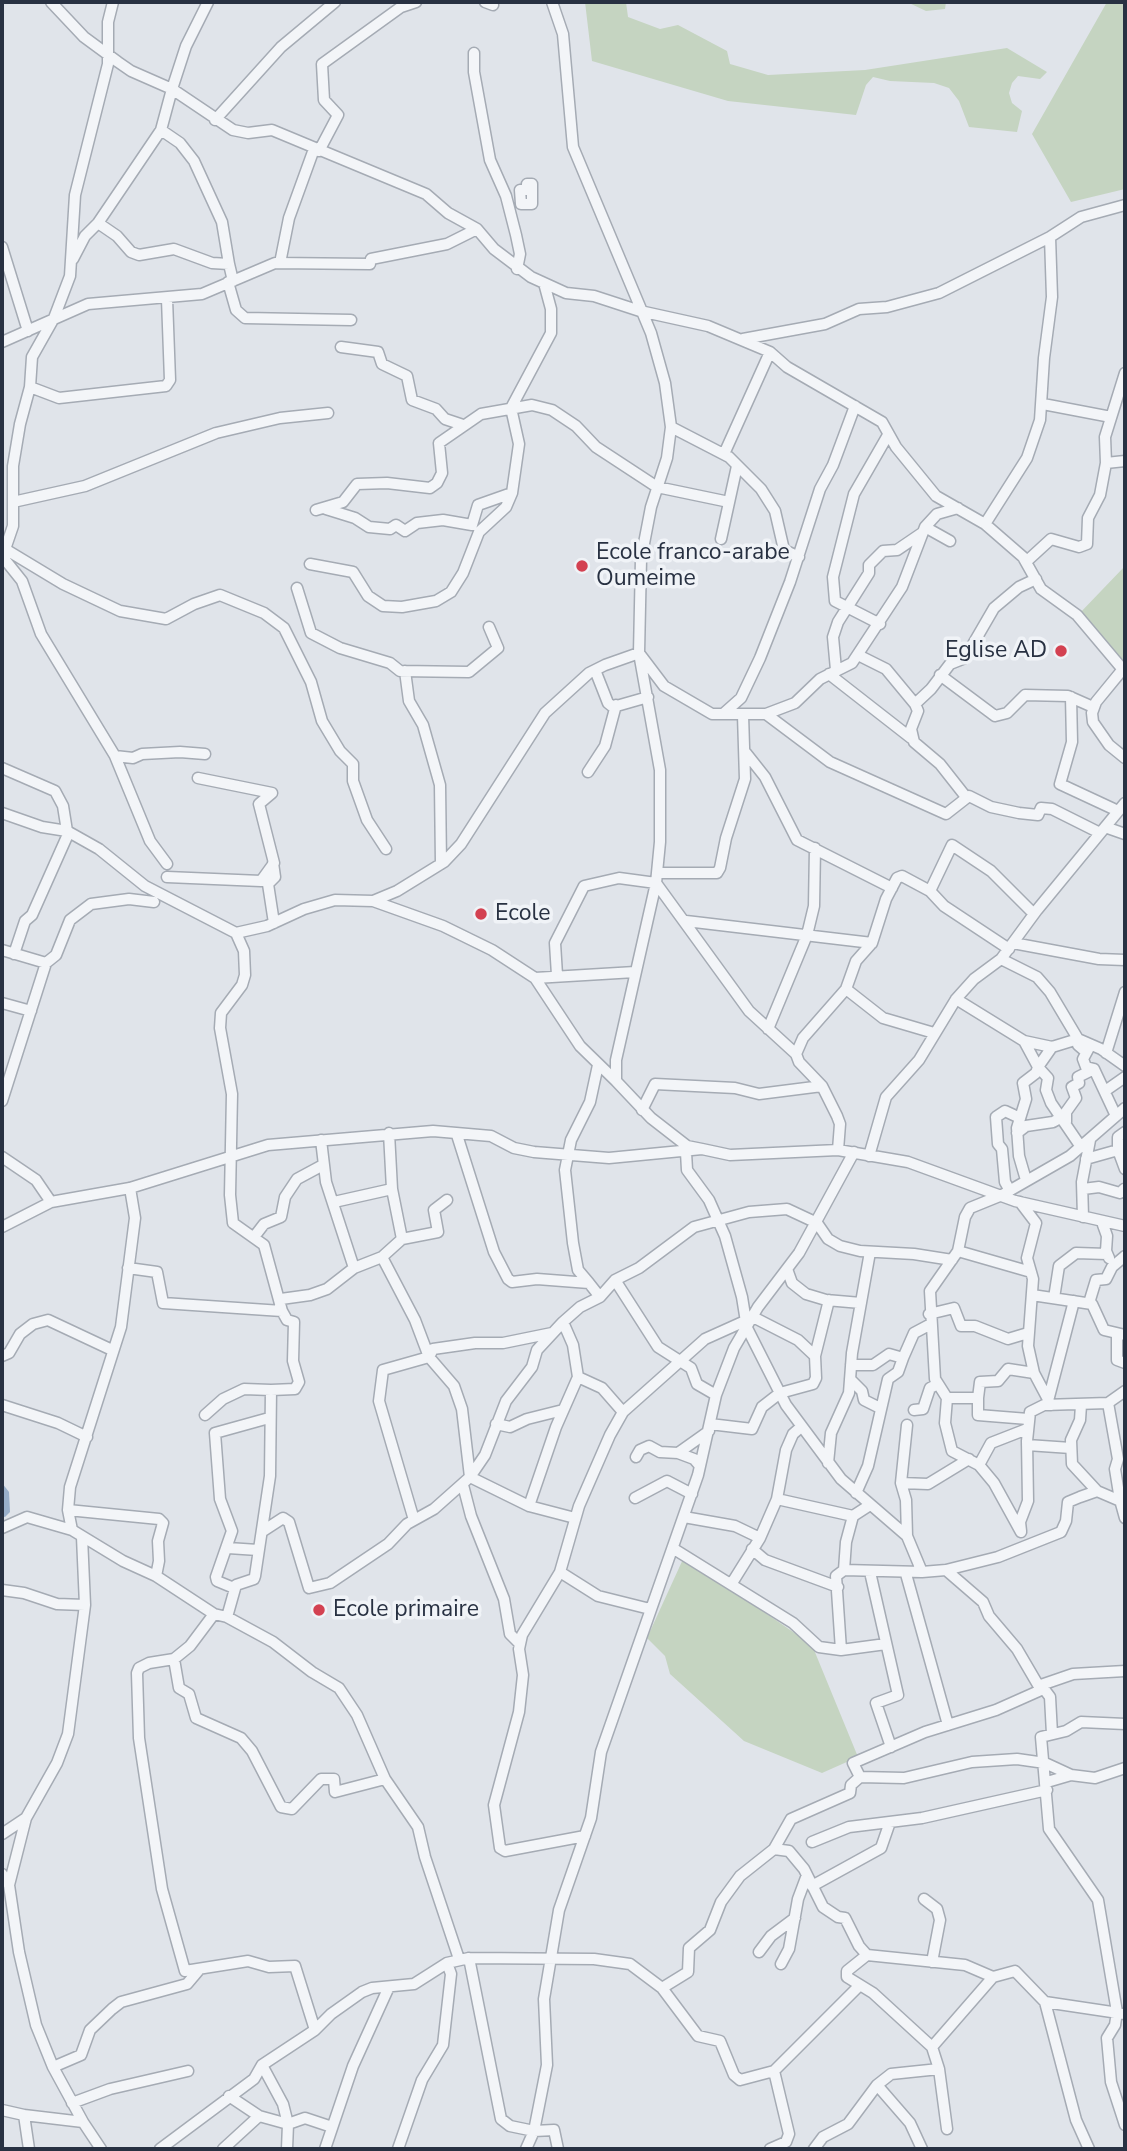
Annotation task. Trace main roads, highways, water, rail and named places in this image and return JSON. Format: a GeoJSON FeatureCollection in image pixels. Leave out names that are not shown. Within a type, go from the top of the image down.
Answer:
{"type":"FeatureCollection","features":[{"type":"Feature","properties":{"kind":"water"},"geometry":{"type":"Polygon","coordinates":[[[2,1483],[9,1492],[10,1512],[5,1517],[2,1516],[2,1483]]]}},
{"type":"Feature","properties":{"kind":"place","name":"Ecole franco-arabe Oumeime"},"geometry":{"type":"Point","coordinates":[582,566]}},
{"type":"Feature","properties":{"kind":"place","name":"Eglise AD"},"geometry":{"type":"Point","coordinates":[1061,651]}},
{"type":"Feature","properties":{"kind":"place","name":"Ecole"},"geometry":{"type":"Point","coordinates":[481,914]}},
{"type":"Feature","properties":{"kind":"place","name":"Ecole primaire"},"geometry":{"type":"Point","coordinates":[319,1610]}}]}
